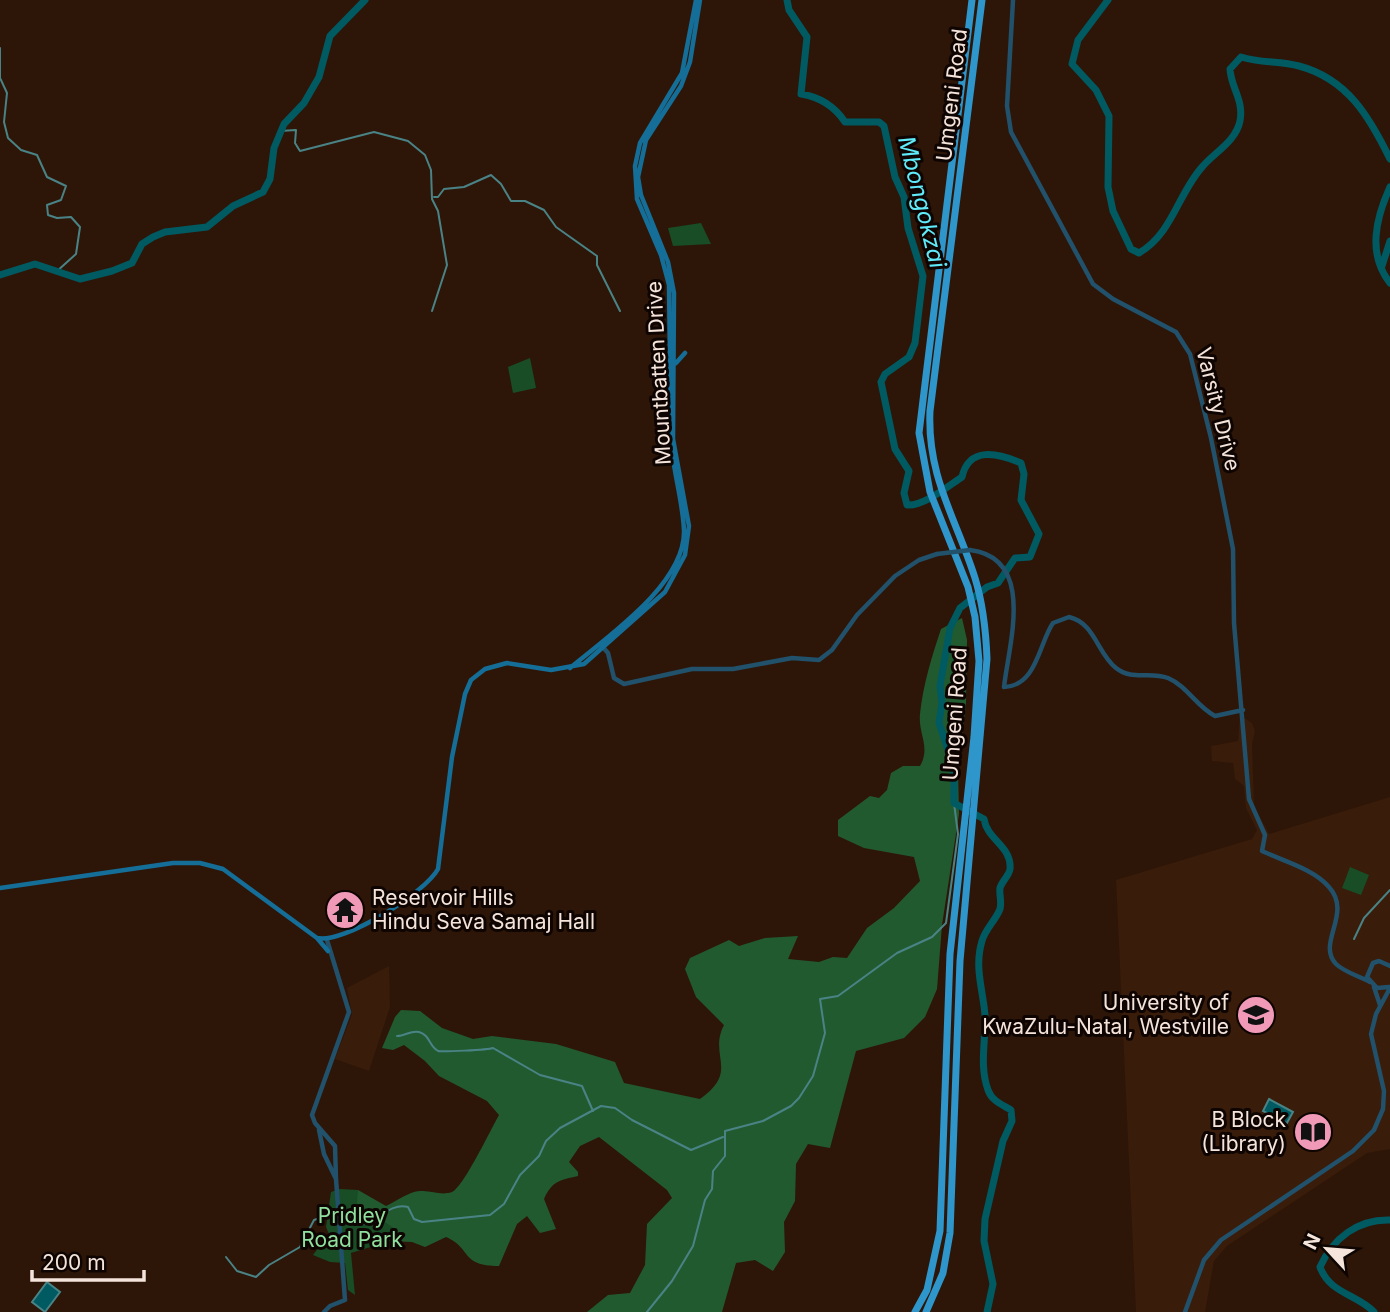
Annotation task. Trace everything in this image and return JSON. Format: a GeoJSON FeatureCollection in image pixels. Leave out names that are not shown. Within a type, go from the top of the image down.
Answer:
{"type":"FeatureCollection","features":[{"type":"Feature","properties":{"kind":"highway","name":"Umgeni Road"},"geometry":{"type":"LineString","coordinates":[[915,1312],[929,1280],[940,1231],[950,954],[974,737],[979,660],[968,587],[931,496],[921,455],[920,411],[970,0]]}},
{"type":"Feature","properties":{"kind":"highway","name":"Umgeni Road"},"geometry":{"type":"LineString","coordinates":[[926,1312],[943,1273],[950,1233],[960,961],[987,675],[981,601],[940,490],[931,453],[930,411],[982,0]]}},
{"type":"Feature","properties":{"kind":"main road","name":"Mountbatten Drive"},"geometry":{"type":"LineString","coordinates":[[317,939],[327,940],[353,933],[428,883],[435,874],[440,858],[452,757],[465,694],[473,678],[485,669],[507,663],[551,670],[584,664],[665,592],[679,564],[690,526],[674,448],[676,363],[673,284],[664,250],[641,195],[639,168],[646,140],[681,86],[690,62],[698,0]]}},
{"type":"Feature","properties":{"kind":"main road","name":"Mountbatten Drive"},"geometry":{"type":"LineString","coordinates":[[679,564],[684,533],[671,447],[669,285],[661,255],[637,199],[634,175],[640,142],[682,73],[698,0]]}},
{"type":"Feature","properties":{"kind":"main road"},"geometry":{"type":"LineString","coordinates":[[676,363],[685,353]]}},
{"type":"Feature","properties":{"kind":"main road"},"geometry":{"type":"LineString","coordinates":[[0,888],[173,863],[200,863],[231,873],[317,939],[328,951]]}},
{"type":"Feature","properties":{"kind":"street","name":"Varsity Drive"},"geometry":{"type":"LineString","coordinates":[[1013,0],[1007,106],[1011,132],[1093,284],[1106,295],[1177,332],[1190,354],[1211,438],[1233,549],[1234,623],[1249,799],[1265,835],[1262,851],[1317,877],[1330,888],[1339,909],[1330,952],[1338,966],[1353,972]]}},
{"type":"Feature","properties":{"kind":"street"},"geometry":{"type":"LineString","coordinates":[[602,646],[614,678],[624,684],[692,669],[733,669],[792,658],[820,660],[832,650],[857,615],[895,576],[919,560],[937,554],[970,550],[990,556],[1006,571],[1014,597],[1004,687],[1012,686],[1035,664],[1053,623],[1069,617],[1084,624],[1107,659],[1119,671],[1131,676],[1172,680],[1215,716],[1243,710]]}},
{"type":"Feature","properties":{"kind":"street"},"geometry":{"type":"LineString","coordinates":[[324,1312],[330,1306],[345,1300],[335,1146],[319,1129],[313,1119],[312,1110],[349,1012],[328,951],[327,940]]}},
{"type":"Feature","properties":{"kind":"street"},"geometry":{"type":"LineString","coordinates":[[1353,972],[1369,968],[1379,961],[1390,966]]}},
{"type":"Feature","properties":{"kind":"street"},"geometry":{"type":"LineString","coordinates":[[1369,968],[1367,977],[1374,987],[1380,1006]]}},
{"type":"Feature","properties":{"kind":"street"},"geometry":{"type":"LineString","coordinates":[[1353,972],[1370,982]]}},
{"type":"Feature","properties":{"kind":"street"},"geometry":{"type":"LineString","coordinates":[[1374,987],[1384,990],[1390,987]]}},
{"type":"Feature","properties":{"kind":"street"},"geometry":{"type":"LineString","coordinates":[[1185,1312],[1205,1260],[1221,1240],[1353,1152],[1374,1130],[1384,1097],[1371,1040],[1373,1023],[1390,987]]}},
{"type":"Feature","properties":{"kind":"street"},"geometry":{"type":"LineString","coordinates":[[319,1129],[324,1154],[336,1179]]}},
{"type":"Feature","properties":{"kind":"shaded area","name":"University of KwaZulu-Natal, Westville"},"geometry":{"type":"Polygon","coordinates":[[[1240,715],[1252,723],[1255,731],[1252,744],[1254,806],[1269,834],[1390,797],[1390,1149],[1367,1153],[1227,1246],[1214,1261],[1205,1312],[1136,1312],[1116,880],[1252,839],[1257,830],[1246,808],[1244,786],[1235,779],[1233,763],[1212,761],[1211,746],[1238,741],[1240,715]]]}},
{"type":"Feature","properties":{"kind":"shaded area"},"geometry":{"type":"Polygon","coordinates":[[[389,966],[390,1007],[369,1071],[335,1059],[352,1014],[347,988],[389,966]]]}},
{"type":"Feature","properties":{"kind":"green space"},"geometry":{"type":"Polygon","coordinates":[[[701,223],[711,244],[673,246],[668,228],[701,223]]]}},
{"type":"Feature","properties":{"kind":"green space"},"geometry":{"type":"Polygon","coordinates":[[[530,358],[536,388],[513,393],[508,367],[530,358]]]}},
{"type":"Feature","properties":{"kind":"green space"},"geometry":{"type":"Polygon","coordinates":[[[962,618],[967,640],[966,703],[958,771],[959,814],[942,925],[937,989],[925,1017],[904,1038],[856,1051],[830,1148],[808,1144],[796,1164],[795,1201],[784,1222],[785,1252],[773,1271],[755,1260],[736,1263],[722,1312],[587,1312],[608,1295],[630,1293],[645,1265],[647,1224],[672,1198],[667,1190],[599,1137],[580,1146],[569,1162],[578,1172],[578,1176],[557,1182],[544,1199],[556,1229],[540,1233],[527,1216],[517,1224],[499,1266],[472,1260],[460,1246],[446,1237],[425,1247],[412,1242],[390,1241],[393,1228],[357,1203],[358,1190],[386,1206],[416,1191],[452,1192],[470,1170],[499,1115],[487,1101],[439,1076],[404,1045],[393,1050],[382,1048],[395,1017],[401,1010],[420,1011],[442,1028],[473,1039],[492,1036],[556,1044],[615,1062],[624,1083],[700,1099],[712,1089],[721,1071],[719,1046],[724,1025],[696,997],[685,969],[690,958],[729,940],[739,946],[765,938],[798,936],[788,959],[819,962],[833,957],[847,958],[867,928],[894,908],[920,881],[914,857],[864,848],[838,836],[838,820],[870,796],[879,798],[887,790],[891,773],[903,766],[920,766],[924,746],[920,714],[931,660],[941,629],[962,618]]]}},
{"type":"Feature","properties":{"kind":"green space"},"geometry":{"type":"Polygon","coordinates":[[[1350,867],[1369,875],[1361,895],[1342,888],[1350,867]]]}},
{"type":"Feature","properties":{"kind":"green space","name":"Pridley Road Park"},"geometry":{"type":"Polygon","coordinates":[[[340,1189],[358,1190],[358,1203],[393,1228],[390,1241],[351,1253],[355,1295],[348,1290],[345,1263],[330,1262],[313,1255],[329,1234],[326,1227],[331,1192],[340,1189]]]}},
{"type":"Feature","properties":{"kind":"water"},"geometry":{"type":"Polygon","coordinates":[[[1269,1099],[1293,1112],[1287,1123],[1263,1111],[1269,1099]]]}},
{"type":"Feature","properties":{"kind":"water"},"geometry":{"type":"Polygon","coordinates":[[[47,1282],[60,1292],[45,1312],[32,1302],[47,1282]]]}},
{"type":"Feature","properties":{"kind":"waterway"},"geometry":{"type":"LineString","coordinates":[[0,275],[35,264],[80,279],[112,271],[132,263],[142,244],[153,237],[165,232],[207,227],[233,206],[263,192],[270,179],[274,148],[284,124],[304,103],[319,77],[330,36],[365,0]]}},
{"type":"Feature","properties":{"kind":"waterway","name":"Mbongokzai"},"geometry":{"type":"LineString","coordinates":[[787,0],[789,10],[807,37],[801,94],[826,104],[845,122],[879,122],[884,126],[895,177],[904,197],[908,228],[923,276],[915,343],[909,357],[885,374],[881,382],[895,449],[909,471],[904,493],[907,505],[928,499],[962,477],[971,460],[978,456],[994,455],[1021,463],[1024,474],[1021,500],[1039,534],[1030,557],[1015,558],[998,583],[987,587],[960,608],[950,628],[940,686],[942,703],[939,723],[954,768],[954,803],[984,819],[1010,861],[1009,872],[1000,888],[1000,909],[983,937],[979,960],[985,1015],[985,1081],[992,1097],[1011,1110],[1012,1121],[1003,1141],[985,1219],[984,1241],[993,1284],[987,1312]]}},
{"type":"Feature","properties":{"kind":"waterway"},"geometry":{"type":"LineString","coordinates":[[1108,0],[1078,40],[1072,64],[1096,90],[1109,116],[1108,187],[1113,211],[1131,249],[1139,253],[1160,235],[1194,177],[1238,128],[1241,114],[1230,69],[1241,57],[1299,66],[1331,80],[1344,90],[1365,115],[1390,159]]}},
{"type":"Feature","properties":{"kind":"waterway"},"geometry":{"type":"LineString","coordinates":[[0,48],[0,78],[7,93],[4,122],[8,138],[21,150],[37,155],[47,177],[66,186],[61,200],[47,205],[48,215],[57,218],[71,217],[80,227],[76,254],[56,272]]}},
{"type":"Feature","properties":{"kind":"waterway"},"geometry":{"type":"LineString","coordinates":[[280,131],[296,130],[295,143],[300,151],[374,132],[408,141],[425,155],[431,170],[432,199],[438,211],[447,265],[432,311]]}},
{"type":"Feature","properties":{"kind":"waterway"},"geometry":{"type":"LineString","coordinates":[[434,197],[438,197],[444,189],[464,187],[491,175],[501,184],[511,201],[525,201],[544,210],[556,227],[597,256],[597,265],[620,311]]}},
{"type":"Feature","properties":{"kind":"waterway"},"geometry":{"type":"LineString","coordinates":[[1390,187],[1376,236],[1378,260],[1390,283]]}},
{"type":"Feature","properties":{"kind":"waterway"},"geometry":{"type":"LineString","coordinates":[[1382,266],[1390,241]]}},
{"type":"Feature","properties":{"kind":"waterway"},"geometry":{"type":"LineString","coordinates":[[647,1312],[672,1281],[693,1246],[705,1200],[712,1189],[713,1171],[725,1156],[725,1131],[763,1121],[791,1106],[813,1076],[825,1033],[820,999],[838,996],[897,953],[932,937],[946,923],[958,834],[954,803]]}},
{"type":"Feature","properties":{"kind":"waterway"},"geometry":{"type":"LineString","coordinates":[[1354,939],[1364,918],[1390,890]]}},
{"type":"Feature","properties":{"kind":"waterway"},"geometry":{"type":"LineString","coordinates":[[397,1036],[419,1032],[438,1051],[493,1048],[540,1075],[582,1086],[593,1111]]}},
{"type":"Feature","properties":{"kind":"waterway"},"geometry":{"type":"LineString","coordinates":[[351,1222],[359,1224],[373,1221],[392,1208],[400,1206],[408,1207],[414,1219],[422,1222],[490,1215],[504,1204],[520,1175],[539,1156],[546,1141],[560,1128],[601,1106],[615,1108],[632,1120],[691,1150],[723,1137]]}},
{"type":"Feature","properties":{"kind":"waterway"},"geometry":{"type":"LineString","coordinates":[[226,1257],[237,1271],[256,1277],[269,1265],[300,1247],[314,1220],[335,1213]]}},
{"type":"Feature","properties":{"kind":"waterway"},"geometry":{"type":"LineString","coordinates":[[1374,1312],[1330,1283],[1320,1267],[1332,1247],[1348,1232],[1367,1223],[1390,1220]]}},
{"type":"Feature","properties":{"kind":"place","name":"Reservoir Hills Hindu Seva Samaj Hall"},"geometry":{"type":"Point","coordinates":[345,910]}},
{"type":"Feature","properties":{"kind":"place","name":"University of KwaZulu-Natal, Westville"},"geometry":{"type":"Point","coordinates":[1256,1015]}},
{"type":"Feature","properties":{"kind":"place","name":"B Block (Library)"},"geometry":{"type":"Point","coordinates":[1313,1132]}}]}
